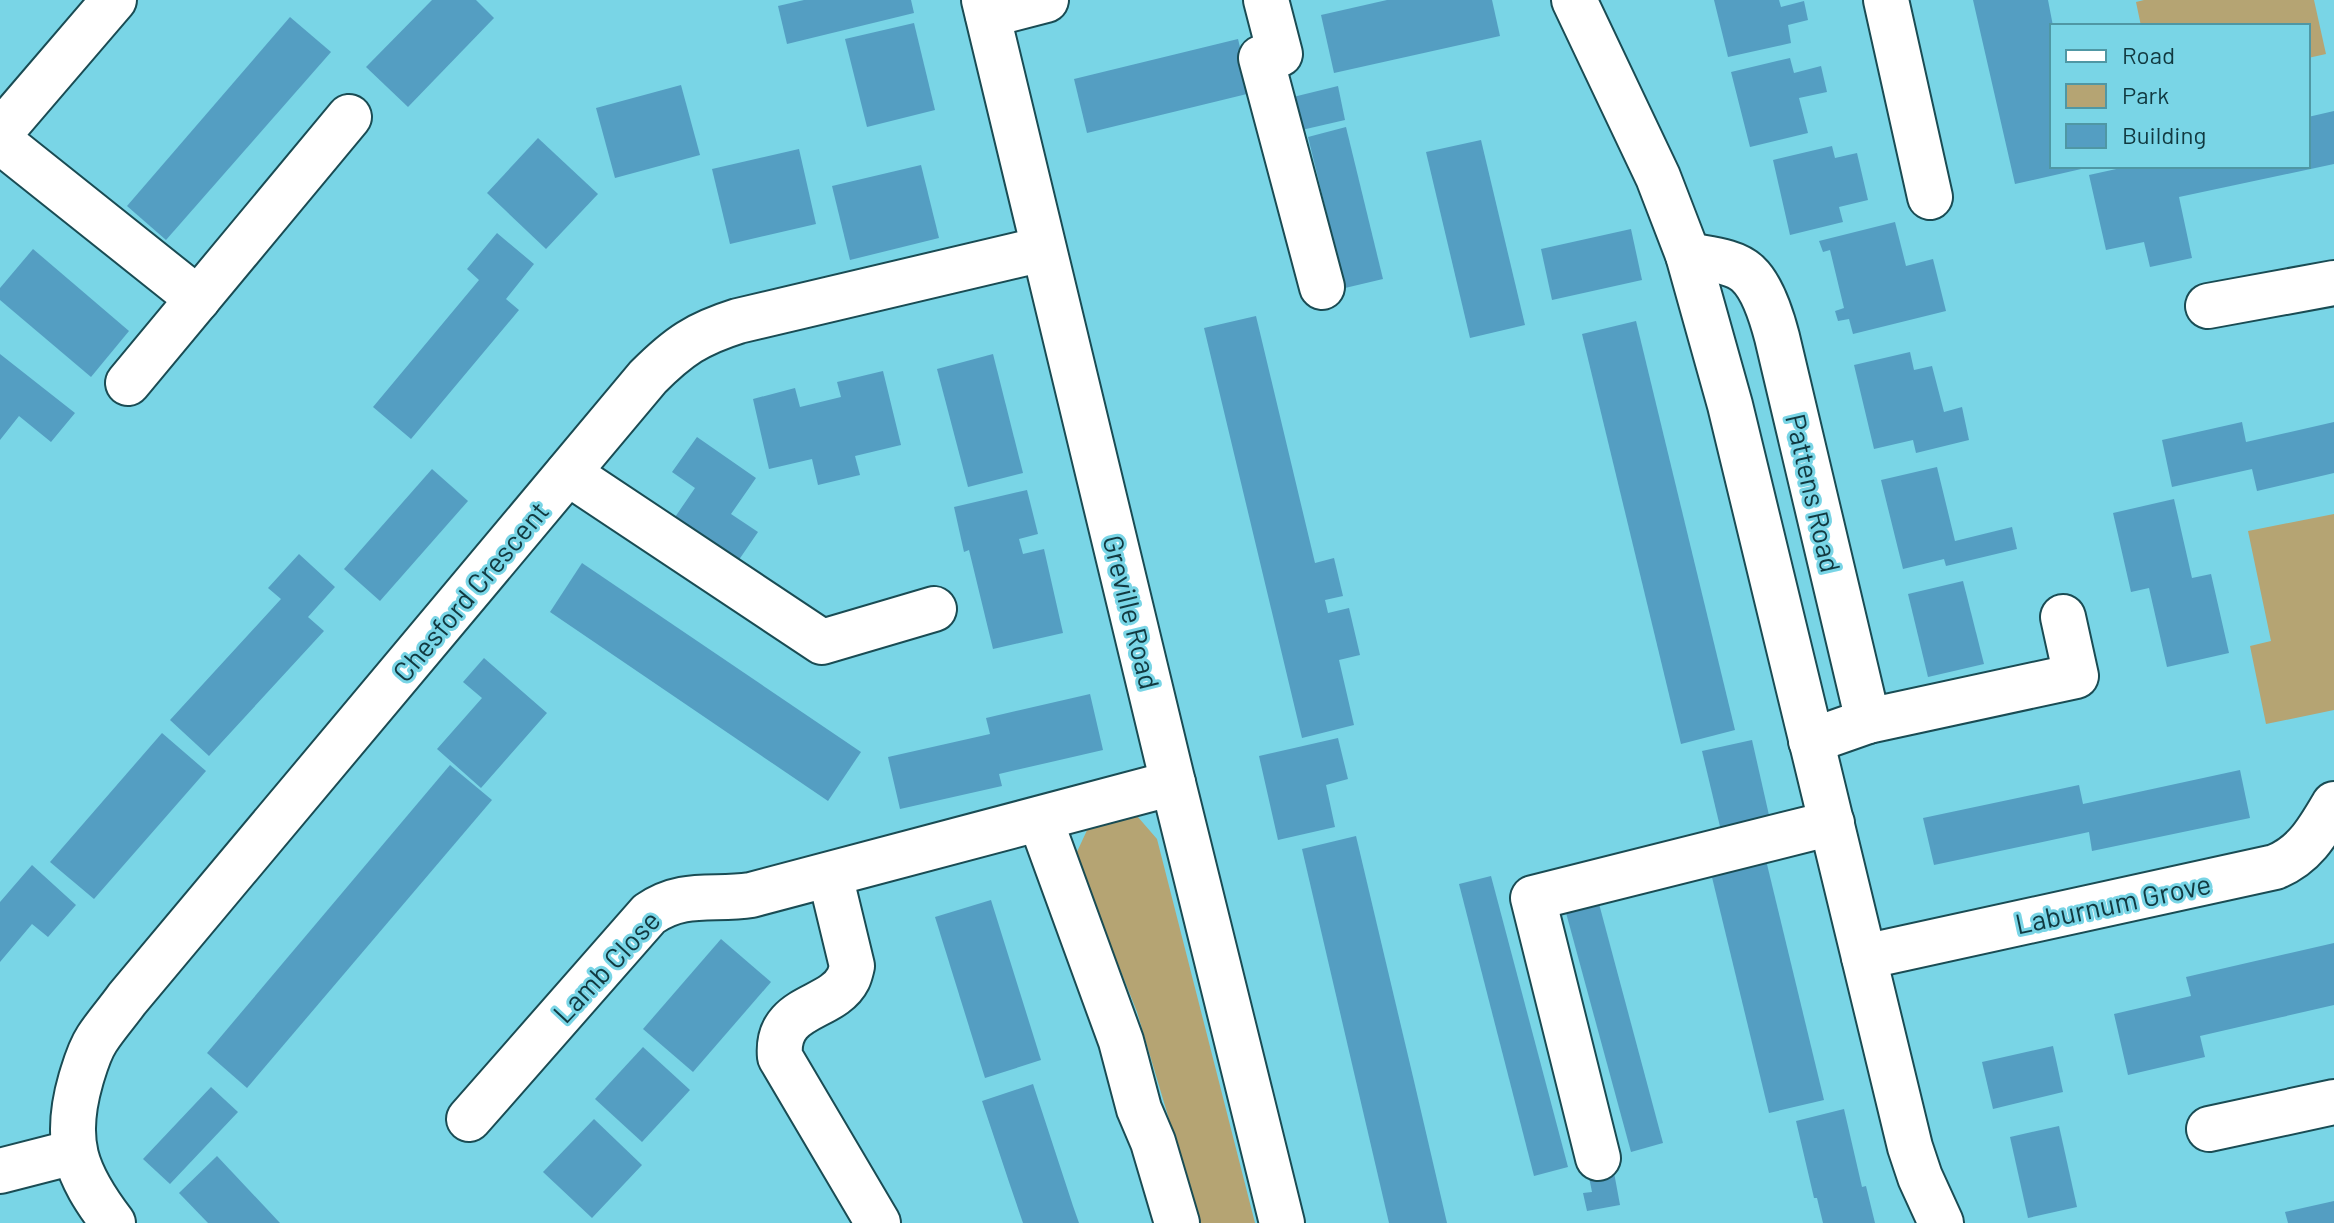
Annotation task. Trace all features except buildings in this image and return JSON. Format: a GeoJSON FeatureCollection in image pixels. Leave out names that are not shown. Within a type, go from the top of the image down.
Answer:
{"type":"FeatureCollection","features":[{"type":"Feature","properties":{"kind":"street"},"geometry":{"type":"LineString","coordinates":[[0,133],[114,0]]}},
{"type":"Feature","properties":{"kind":"street"},"geometry":{"type":"LineString","coordinates":[[986,7],[1046,0]]}},
{"type":"Feature","properties":{"kind":"street"},"geometry":{"type":"LineString","coordinates":[[1266,0],[1280,54],[1261,58],[1322,287]]}},
{"type":"Feature","properties":{"kind":"street"},"geometry":{"type":"LineString","coordinates":[[1574,0],[1663,189],[1688,255],[1730,405],[1910,1147],[1941,1223]]}},
{"type":"Feature","properties":{"kind":"street"},"geometry":{"type":"LineString","coordinates":[[1886,0],[1930,197]]}},
{"type":"Feature","properties":{"kind":"street","name":"Greville Road"},"geometry":{"type":"LineString","coordinates":[[986,7],[1282,1223]]}},
{"type":"Feature","properties":{"kind":"street"},"geometry":{"type":"LineString","coordinates":[[128,383],[349,117]]}},
{"type":"Feature","properties":{"kind":"street"},"geometry":{"type":"LineString","coordinates":[[0,141],[198,299]]}},
{"type":"Feature","properties":{"kind":"street","name":"Chesford Crescent"},"geometry":{"type":"LineString","coordinates":[[113,1223],[83,1178],[74,1152],[76,1096],[95,1042],[127,999],[658,367],[688,341],[711,329],[1043,249]]}},
{"type":"Feature","properties":{"kind":"street","name":"Pattens Road"},"geometry":{"type":"LineString","coordinates":[[1688,255],[1729,264],[1748,273],[1770,314],[1868,721]]}},
{"type":"Feature","properties":{"kind":"street"},"geometry":{"type":"LineString","coordinates":[[2208,306],[2334,283]]}},
{"type":"Feature","properties":{"kind":"street"},"geometry":{"type":"LineString","coordinates":[[568,473],[822,642],[934,609]]}},
{"type":"Feature","properties":{"kind":"street"},"geometry":{"type":"LineString","coordinates":[[1811,741],[1868,721],[2076,676],[2063,617]]}},
{"type":"Feature","properties":{"kind":"street","name":"Lamb Close"},"geometry":{"type":"LineString","coordinates":[[469,1119],[649,914],[658,908],[688,898],[751,895],[1173,783]]}},
{"type":"Feature","properties":{"kind":"street","name":"Laburnum Grove"},"geometry":{"type":"LineString","coordinates":[[1864,957],[2275,867],[2289,862],[2302,851],[2334,804]]}},
{"type":"Feature","properties":{"kind":"street"},"geometry":{"type":"LineString","coordinates":[[1040,819],[1121,1041],[1131,1084],[1153,1142],[1177,1223]]}},
{"type":"Feature","properties":{"kind":"street"},"geometry":{"type":"LineString","coordinates":[[1598,1158],[1533,898],[1832,823]]}},
{"type":"Feature","properties":{"kind":"street"},"geometry":{"type":"LineString","coordinates":[[830,875],[852,966],[848,980],[837,991],[798,1015],[785,1029],[779,1043],[780,1057],[878,1223]]}},
{"type":"Feature","properties":{"kind":"street"},"geometry":{"type":"LineString","coordinates":[[2209,1129],[2334,1102]]}},
{"type":"Feature","properties":{"kind":"street"},"geometry":{"type":"LineString","coordinates":[[0,1171],[74,1152]]}},
{"type":"Feature","properties":{"kind":"green space"},"geometry":{"type":"Polygon","coordinates":[[[2314,0],[2326,54],[2310,58],[2310,24],[2141,24],[2136,2],[2314,0]]]}},
{"type":"Feature","properties":{"kind":"green space"},"geometry":{"type":"Polygon","coordinates":[[[2334,514],[2334,710],[2266,724],[2250,646],[2271,641],[2248,531],[2334,514]]]}},
{"type":"Feature","properties":{"kind":"green space"},"geometry":{"type":"Polygon","coordinates":[[[1131,809],[1157,839],[1255,1223],[1200,1223],[1137,1012],[1075,856],[1089,826],[1131,809]]]}}]}
